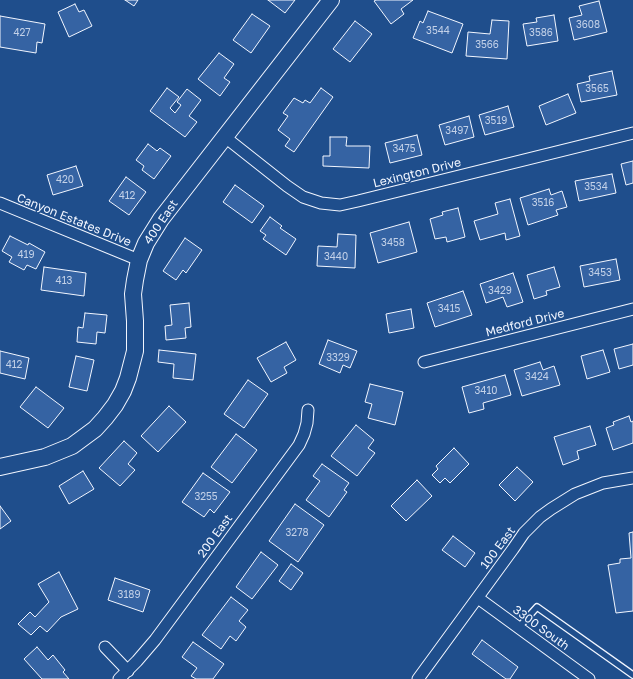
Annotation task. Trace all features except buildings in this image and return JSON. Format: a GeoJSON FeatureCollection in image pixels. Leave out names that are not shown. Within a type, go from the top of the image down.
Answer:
{"type":"FeatureCollection","features":[{"type":"Feature","properties":{"kind":"street","name":"400 East"},"geometry":{"type":"LineString","coordinates":[[0,468],[46,457],[72,446],[95,429],[115,405],[128,378],[135,351],[134,294],[138,260],[146,243],[154,229],[332,0]]}},
{"type":"Feature","properties":{"kind":"street","name":"Lexington Drive"},"geometry":{"type":"LineString","coordinates":[[225,137],[303,197],[321,203],[340,205],[633,133]]}},
{"type":"Feature","properties":{"kind":"street","name":"Canyon Estates Drive"},"geometry":{"type":"LineString","coordinates":[[0,203],[138,260]]}},
{"type":"Feature","properties":{"kind":"street","name":"Medford Drive"},"geometry":{"type":"LineString","coordinates":[[424,362],[633,309]]}},
{"type":"Feature","properties":{"kind":"street","name":"200 East"},"geometry":{"type":"LineString","coordinates":[[119,679],[155,640],[298,446],[308,423],[308,410]]}},
{"type":"Feature","properties":{"kind":"street","name":"100 East"},"geometry":{"type":"LineString","coordinates":[[418,679],[524,534],[551,509],[575,494],[603,483],[633,478]]}},
{"type":"Feature","properties":{"kind":"street","name":"3300 South"},"geometry":{"type":"LineString","coordinates":[[478,598],[589,679]]}},
{"type":"Feature","properties":{"kind":"street"},"geometry":{"type":"LineString","coordinates":[[105,647],[128,671]]}},
{"type":"Feature","properties":{"kind":"lane"},"geometry":{"type":"LineString","coordinates":[[519,627],[537,608],[633,675]]}}]}
